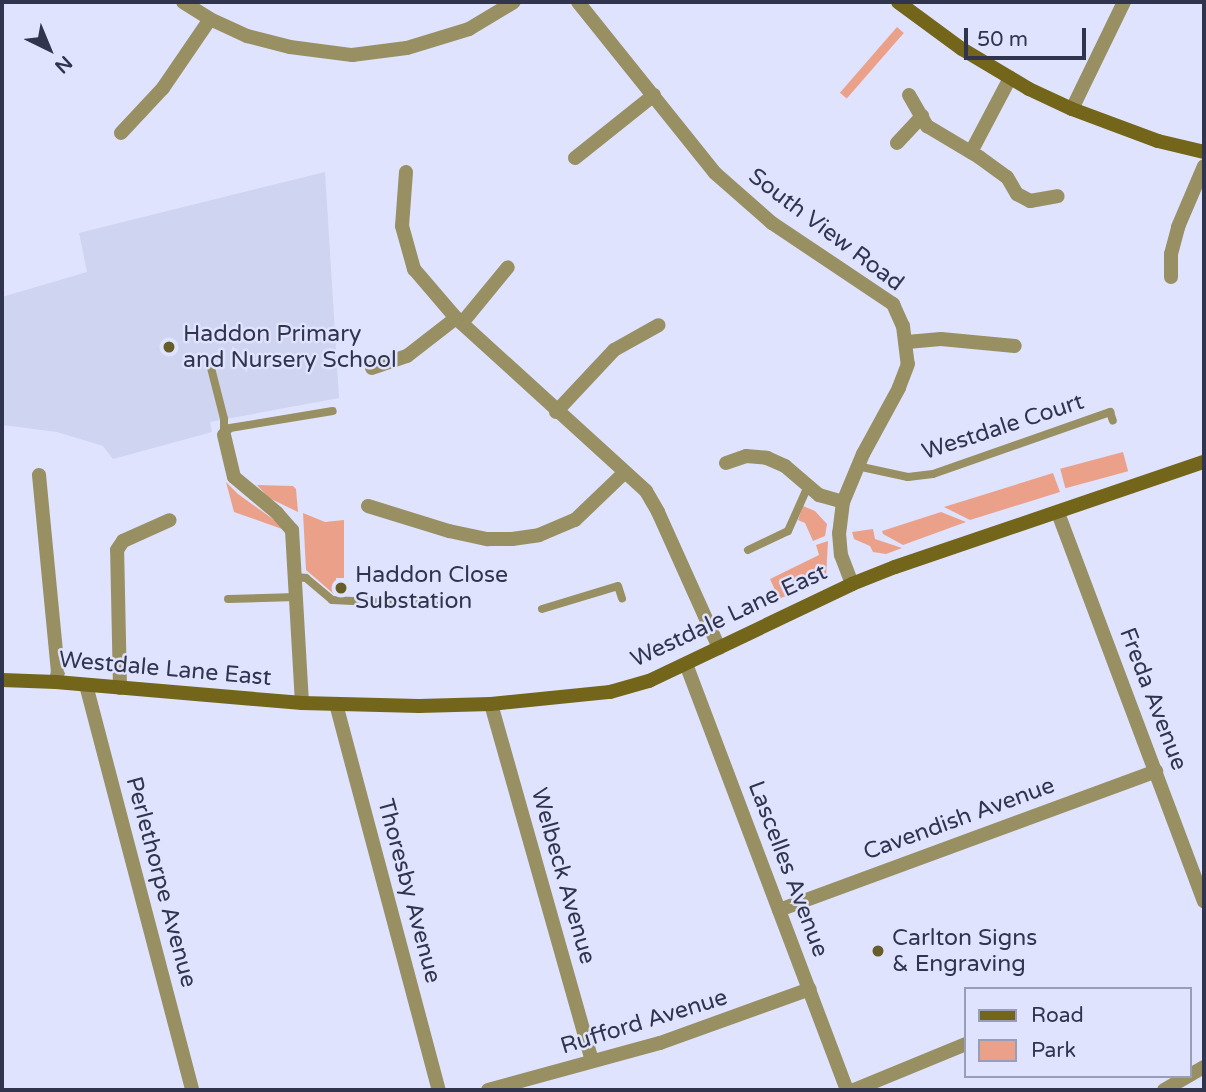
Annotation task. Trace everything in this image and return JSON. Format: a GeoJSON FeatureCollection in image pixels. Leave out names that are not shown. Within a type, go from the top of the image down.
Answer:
{"type":"FeatureCollection","features":[{"type":"Feature","properties":{"kind":"street"},"geometry":{"type":"LineString","coordinates":[[183,2],[209,19],[247,36],[279,44],[352,54],[407,48],[469,29],[514,2]]}},
{"type":"Feature","properties":{"kind":"street","name":"South View Road"},"geometry":{"type":"LineString","coordinates":[[578,2],[715,173],[746,202],[893,304],[907,342],[908,364],[843,502],[839,533],[841,555],[852,584]]}},
{"type":"Feature","properties":{"kind":"street"},"geometry":{"type":"LineString","coordinates":[[898,2],[1010,78],[1072,109],[1173,147],[1204,152]]}},
{"type":"Feature","properties":{"kind":"street"},"geometry":{"type":"LineString","coordinates":[[1072,109],[1124,2]]}},
{"type":"Feature","properties":{"kind":"street"},"geometry":{"type":"LineString","coordinates":[[121,133],[163,88],[209,19]]}},
{"type":"Feature","properties":{"kind":"street"},"geometry":{"type":"LineString","coordinates":[[971,152],[1010,78]]}},
{"type":"Feature","properties":{"kind":"street"},"geometry":{"type":"LineString","coordinates":[[575,158],[654,95]]}},
{"type":"Feature","properties":{"kind":"street"},"geometry":{"type":"LineString","coordinates":[[909,95],[927,126],[1006,177],[1017,194],[1030,201],[1058,196]]}},
{"type":"Feature","properties":{"kind":"street"},"geometry":{"type":"LineString","coordinates":[[897,143],[922,116]]}},
{"type":"Feature","properties":{"kind":"street"},"geometry":{"type":"LineString","coordinates":[[1171,277],[1171,254],[1178,227],[1204,166]]}},
{"type":"Feature","properties":{"kind":"street"},"geometry":{"type":"LineString","coordinates":[[406,172],[402,226],[414,269],[459,321],[646,491],[659,512],[719,648]]}},
{"type":"Feature","properties":{"kind":"street"},"geometry":{"type":"LineString","coordinates":[[372,368],[407,356],[459,321],[508,267]]}},
{"type":"Feature","properties":{"kind":"street"},"geometry":{"type":"LineString","coordinates":[[556,412],[614,350],[659,325]]}},
{"type":"Feature","properties":{"kind":"street"},"geometry":{"type":"LineString","coordinates":[[907,342],[941,340],[1015,346]]}},
{"type":"Feature","properties":{"kind":"street"},"geometry":{"type":"LineString","coordinates":[[224,435],[234,477],[277,513],[292,530],[302,703]]}},
{"type":"Feature","properties":{"kind":"street"},"geometry":{"type":"LineString","coordinates":[[726,463],[746,456],[767,458],[785,466],[819,495],[843,502]]}},
{"type":"Feature","properties":{"kind":"street","name":"Westdale Lane East"},"geometry":{"type":"LineString","coordinates":[[2,680],[337,704],[491,704],[629,688],[686,664],[852,584],[1204,462]]}},
{"type":"Feature","properties":{"kind":"street"},"geometry":{"type":"LineString","coordinates":[[368,506],[449,531],[488,539],[512,539],[539,535],[575,520],[625,472]]}},
{"type":"Feature","properties":{"kind":"street"},"geometry":{"type":"LineString","coordinates":[[39,475],[58,671],[56,682]]}},
{"type":"Feature","properties":{"kind":"street","name":"Freda Avenue"},"geometry":{"type":"LineString","coordinates":[[1058,513],[1204,901]]}},
{"type":"Feature","properties":{"kind":"street"},"geometry":{"type":"LineString","coordinates":[[120,688],[117,550],[123,541],[170,520]]}},
{"type":"Feature","properties":{"kind":"street","name":"Lascelles Avenue"},"geometry":{"type":"LineString","coordinates":[[686,664],[847,1090]]}},
{"type":"Feature","properties":{"kind":"street","name":"Perlethorpe Avenue"},"geometry":{"type":"LineString","coordinates":[[86,685],[192,1090]]}},
{"type":"Feature","properties":{"kind":"street","name":"Thoresby Avenue"},"geometry":{"type":"LineString","coordinates":[[337,704],[439,1090]]}},
{"type":"Feature","properties":{"kind":"street","name":"Welbeck Avenue"},"geometry":{"type":"LineString","coordinates":[[491,704],[593,1061]]}},
{"type":"Feature","properties":{"kind":"street","name":"Cavendish Avenue"},"geometry":{"type":"LineString","coordinates":[[779,910],[1156,771]]}},
{"type":"Feature","properties":{"kind":"street","name":"Rufford Avenue"},"geometry":{"type":"LineString","coordinates":[[488,1090],[660,1044],[810,989]]}},
{"type":"Feature","properties":{"kind":"street"},"geometry":{"type":"LineString","coordinates":[[854,1090],[964,1045]]}},
{"type":"Feature","properties":{"kind":"street"},"geometry":{"type":"LineString","coordinates":[[1164,1090],[1185,1078]]}},
{"type":"Feature","properties":{"kind":"lane"},"geometry":{"type":"LineString","coordinates":[[209,360],[224,419],[224,435]]}},
{"type":"Feature","properties":{"kind":"lane"},"geometry":{"type":"LineString","coordinates":[[224,435],[230,428],[333,411]]}},
{"type":"Feature","properties":{"kind":"lane","name":"Westdale Court"},"geometry":{"type":"LineString","coordinates":[[858,467],[908,477],[933,474],[1110,412],[1113,421]]}},
{"type":"Feature","properties":{"kind":"lane"},"geometry":{"type":"LineString","coordinates":[[748,550],[788,531],[808,486]]}},
{"type":"Feature","properties":{"kind":"lane"},"geometry":{"type":"LineString","coordinates":[[296,577],[306,578],[332,600],[435,605]]}},
{"type":"Feature","properties":{"kind":"lane"},"geometry":{"type":"LineString","coordinates":[[542,609],[618,586],[622,598]]}},
{"type":"Feature","properties":{"kind":"lane"},"geometry":{"type":"LineString","coordinates":[[228,599],[296,597]]}},
{"type":"Feature","properties":{"kind":"shaded area","name":"Haddon Primary and Nursery School"},"geometry":{"type":"Polygon","coordinates":[[[325,172],[339,398],[210,422],[212,432],[113,459],[103,446],[57,432],[2,425],[2,297],[87,272],[79,233],[325,172]]]}},
{"type":"Feature","properties":{"kind":"green space"},"geometry":{"type":"Polygon","coordinates":[[[897,27],[904,33],[847,99],[840,93],[897,27]]]}},
{"type":"Feature","properties":{"kind":"green space"},"geometry":{"type":"Polygon","coordinates":[[[1123,452],[1128,471],[1065,488],[1060,469],[1123,452]]]}},
{"type":"Feature","properties":{"kind":"green space"},"geometry":{"type":"Polygon","coordinates":[[[1053,473],[1060,492],[970,520],[944,507],[1053,473]]]}},
{"type":"Feature","properties":{"kind":"green space"},"geometry":{"type":"Polygon","coordinates":[[[226,482],[277,522],[282,529],[234,512],[226,482]]]}},
{"type":"Feature","properties":{"kind":"green space"},"geometry":{"type":"Polygon","coordinates":[[[257,485],[293,486],[296,489],[298,512],[269,498],[257,485]]]}},
{"type":"Feature","properties":{"kind":"green space"},"geometry":{"type":"Polygon","coordinates":[[[803,506],[815,511],[827,524],[825,536],[813,541],[805,523],[798,520],[803,506]]]}},
{"type":"Feature","properties":{"kind":"green space"},"geometry":{"type":"Polygon","coordinates":[[[941,512],[966,522],[903,545],[883,534],[882,531],[941,512]]]}},
{"type":"Feature","properties":{"kind":"green space"},"geometry":{"type":"Polygon","coordinates":[[[303,513],[325,522],[344,520],[344,578],[336,578],[335,595],[306,570],[303,513]]]}},
{"type":"Feature","properties":{"kind":"green space"},"geometry":{"type":"Polygon","coordinates":[[[873,529],[875,539],[902,548],[886,554],[873,552],[870,546],[854,539],[852,532],[873,529]]]}},
{"type":"Feature","properties":{"kind":"green space"},"geometry":{"type":"Polygon","coordinates":[[[828,541],[826,578],[779,599],[770,579],[819,555],[816,545],[828,541]]]}},
{"type":"Feature","properties":{"kind":"place","name":"Haddon Primary and Nursery School"},"geometry":{"type":"Point","coordinates":[169,347]}},
{"type":"Feature","properties":{"kind":"place","name":"Haddon Close Substation"},"geometry":{"type":"Point","coordinates":[341,588]}},
{"type":"Feature","properties":{"kind":"place","name":"Carlton Signs & Engraving"},"geometry":{"type":"Point","coordinates":[878,951]}}]}
